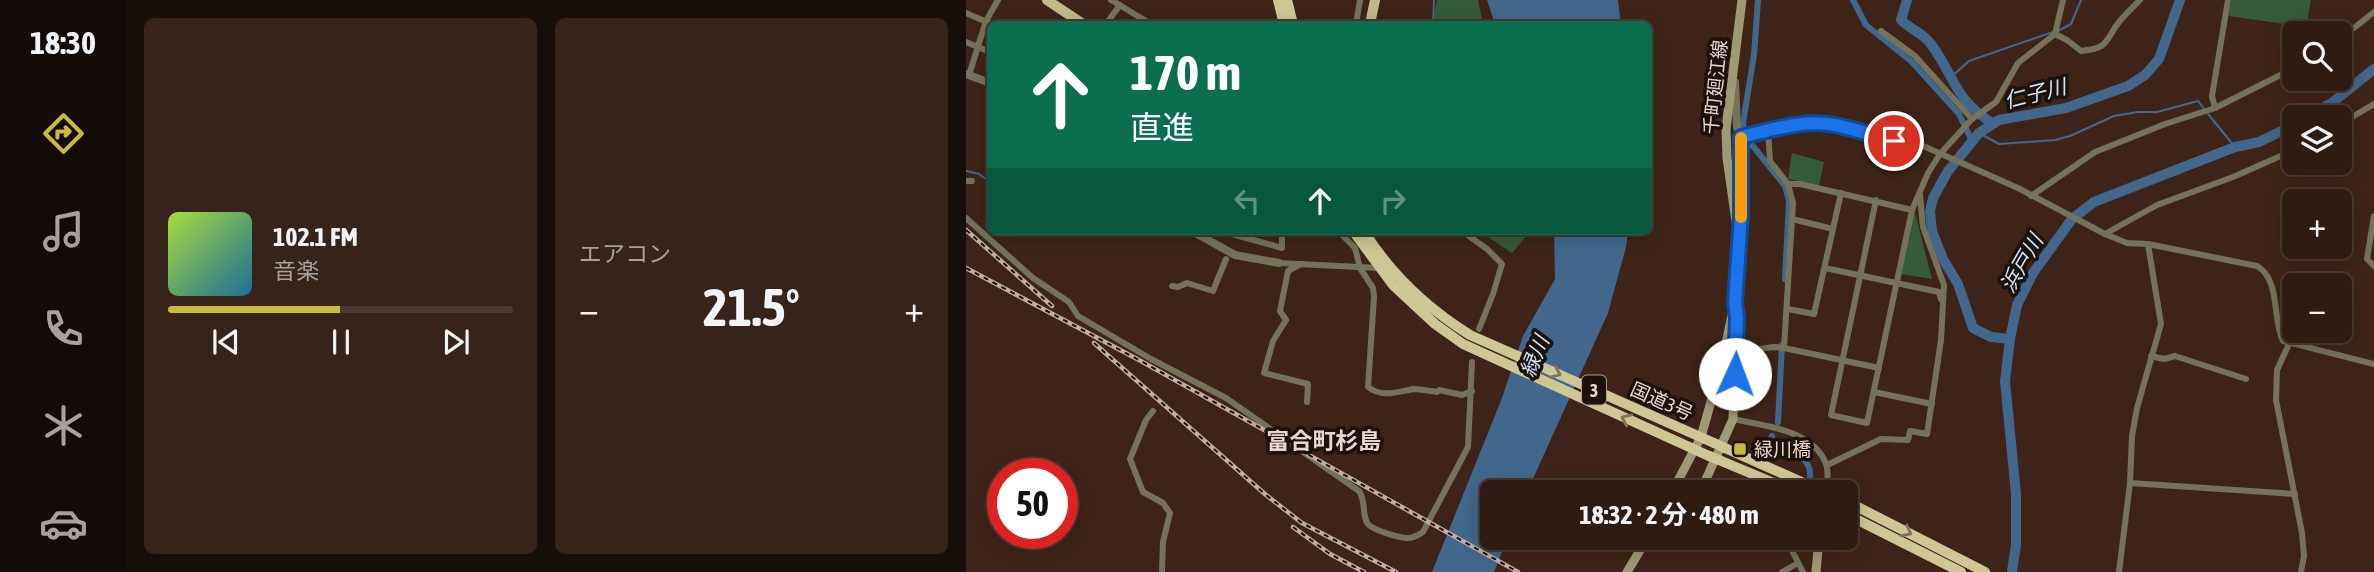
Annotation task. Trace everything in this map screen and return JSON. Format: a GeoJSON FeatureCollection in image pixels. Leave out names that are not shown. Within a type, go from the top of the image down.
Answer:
{"type":"FeatureCollection","features":[{"type":"Feature","properties":{"kind":"highway"},"geometry":{"type":"LineString","coordinates":[[1278,0],[1283,21]]}},
{"type":"Feature","properties":{"kind":"highway"},"geometry":{"type":"LineString","coordinates":[[1287,0],[1292,21]]}},
{"type":"Feature","properties":{"kind":"highway","name":"国道3号"},"geometry":{"type":"LineString","coordinates":[[1356,235],[1378,268],[1400,292],[1435,324],[1463,344],[1766,480]]}},
{"type":"Feature","properties":{"kind":"highway","name":"国道3号"},"geometry":{"type":"LineString","coordinates":[[1367,235],[1413,293],[1442,317],[1470,335],[1799,480]]}},
{"type":"Feature","properties":{"kind":"highway"},"geometry":{"type":"LineString","coordinates":[[1858,507],[1985,572]]}},
{"type":"Feature","properties":{"kind":"highway"},"geometry":{"type":"LineString","coordinates":[[1858,520],[1961,572]]}},
{"type":"Feature","properties":{"kind":"highway"},"geometry":{"type":"LineString","coordinates":[[1858,525],[1879,531]]}},
{"type":"Feature","properties":{"kind":"main road"},"geometry":{"type":"LineString","coordinates":[[1371,21],[1375,0]]}},
{"type":"Feature","properties":{"kind":"main road","name":"千町廻江線"},"geometry":{"type":"LineString","coordinates":[[1677,480],[1698,436],[1721,366],[1735,303],[1738,235],[1726,129],[1742,0]]}},
{"type":"Feature","properties":{"kind":"main road"},"geometry":{"type":"LineString","coordinates":[[1054,2],[1079,21]]}},
{"type":"Feature","properties":{"kind":"main road","name":"千町廻江線"},"geometry":{"type":"LineString","coordinates":[[1733,419],[1737,317],[1735,303]]}},
{"type":"Feature","properties":{"kind":"main road"},"geometry":{"type":"LineString","coordinates":[[1704,480],[1733,419]]}},
{"type":"Feature","properties":{"kind":"main road"},"geometry":{"type":"LineString","coordinates":[[1627,572],[1640,550]]}},
{"type":"Feature","properties":{"kind":"main road"},"geometry":{"type":"LineString","coordinates":[[1816,572],[1817,550]]}},
{"type":"Feature","properties":{"kind":"street"},"geometry":{"type":"LineString","coordinates":[[990,21],[998,0]]}},
{"type":"Feature","properties":{"kind":"street"},"geometry":{"type":"LineString","coordinates":[[1111,0],[1146,21]]}},
{"type":"Feature","properties":{"kind":"street"},"geometry":{"type":"LineString","coordinates":[[1356,21],[1360,0]]}},
{"type":"Feature","properties":{"kind":"street"},"geometry":{"type":"LineString","coordinates":[[1876,201],[1831,415],[1867,424],[1912,210],[1928,173],[1940,154],[1972,119],[1996,102],[2018,63],[2055,34],[2063,0]]}},
{"type":"Feature","properties":{"kind":"street"},"geometry":{"type":"LineString","coordinates":[[2055,34],[2081,51],[2099,49],[2108,43],[2116,25],[2140,0]]}},
{"type":"Feature","properties":{"kind":"street"},"geometry":{"type":"LineString","coordinates":[[2215,108],[2212,96],[2228,0]]}},
{"type":"Feature","properties":{"kind":"street"},"geometry":{"type":"LineString","coordinates":[[1108,21],[1119,5]]}},
{"type":"Feature","properties":{"kind":"street"},"geometry":{"type":"LineString","coordinates":[[2352,29],[2374,12]]}},
{"type":"Feature","properties":{"kind":"street"},"geometry":{"type":"LineString","coordinates":[[966,13],[987,22]]}},
{"type":"Feature","properties":{"kind":"street"},"geometry":{"type":"LineString","coordinates":[[987,27],[968,74],[987,82]]}},
{"type":"Feature","properties":{"kind":"street"},"geometry":{"type":"LineString","coordinates":[[1881,31],[1915,57],[1972,119]]}},
{"type":"Feature","properties":{"kind":"street"},"geometry":{"type":"LineString","coordinates":[[966,42],[987,50]]}},
{"type":"Feature","properties":{"kind":"street"},"geometry":{"type":"LineString","coordinates":[[1733,67],[1737,127],[1741,137],[1741,215],[1738,235]]}},
{"type":"Feature","properties":{"kind":"street"},"geometry":{"type":"LineString","coordinates":[[2031,196],[2095,152],[2165,124],[2215,108],[2282,74]]}},
{"type":"Feature","properties":{"kind":"street"},"geometry":{"type":"LineString","coordinates":[[2352,117],[2374,104]]}},
{"type":"Feature","properties":{"kind":"street"},"geometry":{"type":"LineString","coordinates":[[1741,137],[1793,124],[1834,125],[1894,141],[1912,141],[2018,188],[2127,243],[2148,244],[2232,260],[2263,270],[2272,289],[2283,341],[2374,364]]}},
{"type":"Feature","properties":{"kind":"street"},"geometry":{"type":"LineString","coordinates":[[1768,130],[1770,161],[1788,184],[1793,203],[1784,348]]}},
{"type":"Feature","properties":{"kind":"street"},"geometry":{"type":"LineString","coordinates":[[2105,234],[2157,205],[2282,155]]}},
{"type":"Feature","properties":{"kind":"street"},"geometry":{"type":"LineString","coordinates":[[1788,184],[1912,210]]}},
{"type":"Feature","properties":{"kind":"street"},"geometry":{"type":"LineString","coordinates":[[1787,309],[1814,314],[1841,193]]}},
{"type":"Feature","properties":{"kind":"street"},"geometry":{"type":"LineString","coordinates":[[1827,465],[1881,439],[1908,440],[1910,431],[1927,434],[1941,340],[1944,285],[1923,227],[1920,194]]}},
{"type":"Feature","properties":{"kind":"street"},"geometry":{"type":"LineString","coordinates":[[2374,216],[2367,259],[2374,266]]}},
{"type":"Feature","properties":{"kind":"street"},"geometry":{"type":"LineString","coordinates":[[966,218],[1033,278],[1069,302],[1077,316],[1226,398],[1359,491],[1364,498],[1367,522],[1372,527],[1396,536],[1415,537],[1423,532],[1468,447],[1472,362]]}},
{"type":"Feature","properties":{"kind":"street"},"geometry":{"type":"LineString","coordinates":[[1792,219],[1833,229]]}},
{"type":"Feature","properties":{"kind":"street"},"geometry":{"type":"LineString","coordinates":[[1199,235],[1242,257],[1301,264],[1378,268]]}},
{"type":"Feature","properties":{"kind":"street"},"geometry":{"type":"LineString","coordinates":[[1220,248],[1226,235]]}},
{"type":"Feature","properties":{"kind":"street"},"geometry":{"type":"LineString","coordinates":[[1238,235],[1282,248],[1282,235]]}},
{"type":"Feature","properties":{"kind":"street"},"geometry":{"type":"LineString","coordinates":[[1342,235],[1355,248],[1360,268],[1373,288],[1368,387],[1376,392],[1393,394],[1414,389],[1439,390],[1462,395],[1472,391]]}},
{"type":"Feature","properties":{"kind":"street"},"geometry":{"type":"LineString","coordinates":[[1467,235],[1502,264],[1479,330]]}},
{"type":"Feature","properties":{"kind":"street"},"geometry":{"type":"LineString","coordinates":[[2119,572],[2130,483],[2132,436],[2137,408],[2161,324],[2148,244]]}},
{"type":"Feature","properties":{"kind":"street"},"geometry":{"type":"LineString","coordinates":[[1172,285],[1178,288],[1187,283],[1213,291],[1226,259]]}},
{"type":"Feature","properties":{"kind":"street"},"geometry":{"type":"LineString","coordinates":[[1301,264],[1287,271],[1280,311],[1286,320],[1273,341],[1264,373],[1308,384],[1307,402]]}},
{"type":"Feature","properties":{"kind":"street"},"geometry":{"type":"LineString","coordinates":[[1825,268],[1939,292],[1942,303]]}},
{"type":"Feature","properties":{"kind":"street"},"geometry":{"type":"LineString","coordinates":[[2290,344],[2277,370],[2276,400],[2302,533],[2304,556],[2301,572]]}},
{"type":"Feature","properties":{"kind":"street"},"geometry":{"type":"LineString","coordinates":[[1736,352],[1784,348],[1879,368]]}},
{"type":"Feature","properties":{"kind":"street"},"geometry":{"type":"LineString","coordinates":[[2151,356],[2164,359],[2175,356],[2246,379]]}},
{"type":"Feature","properties":{"kind":"street"},"geometry":{"type":"LineString","coordinates":[[1874,392],[1932,404]]}},
{"type":"Feature","properties":{"kind":"street"},"geometry":{"type":"LineString","coordinates":[[1153,411],[1146,419],[1130,459],[1143,492],[1163,503],[1170,513],[1163,542],[1162,572]]}},
{"type":"Feature","properties":{"kind":"street"},"geometry":{"type":"LineString","coordinates":[[1733,419],[1784,431],[1811,443],[1827,465],[1826,480]]}},
{"type":"Feature","properties":{"kind":"street"},"geometry":{"type":"LineString","coordinates":[[2130,483],[2295,494]]}},
{"type":"Feature","properties":{"kind":"street"},"geometry":{"type":"LineString","coordinates":[[1792,550],[1803,572]]}},
{"type":"Feature","properties":{"kind":"street"},"geometry":{"type":"LineString","coordinates":[[1782,572],[1798,563]]}},
{"type":"Feature","properties":{"kind":"green space"},"geometry":{"type":"Polygon","coordinates":[[[1437,0],[1478,0],[1482,21],[1433,21],[1437,0]]]}},
{"type":"Feature","properties":{"kind":"green space"},"geometry":{"type":"Polygon","coordinates":[[[2231,0],[2311,0],[2307,21],[2282,21],[2282,24],[2229,16],[2231,0]]]}},
{"type":"Feature","properties":{"kind":"green space"},"geometry":{"type":"Polygon","coordinates":[[[1792,153],[1824,162],[1819,186],[1788,179],[1792,153]]]}},
{"type":"Feature","properties":{"kind":"green space"},"geometry":{"type":"Polygon","coordinates":[[[1914,209],[1932,279],[1900,274],[1914,209]]]}},
{"type":"Feature","properties":{"kind":"green space"},"geometry":{"type":"Polygon","coordinates":[[[1485,235],[1528,235],[1512,253],[1485,235]]]}},
{"type":"Feature","properties":{"kind":"water"},"geometry":{"type":"Polygon","coordinates":[[[1487,0],[1618,0],[1621,21],[1494,21],[1487,0]]]}},
{"type":"Feature","properties":{"kind":"water","name":"緑川"},"geometry":{"type":"Polygon","coordinates":[[[1554,235],[1628,235],[1608,313],[1532,480],[1480,480],[1480,550],[1503,550],[1494,572],[1432,572],[1502,398],[1523,336],[1555,279],[1554,235]]]}},
{"type":"Feature","properties":{"kind":"waterway"},"geometry":{"type":"LineString","coordinates":[[1433,21],[1434,0]]}},
{"type":"Feature","properties":{"kind":"waterway"},"geometry":{"type":"LineString","coordinates":[[1744,131],[1758,0]]}},
{"type":"Feature","properties":{"kind":"waterway"},"geometry":{"type":"LineString","coordinates":[[1853,0],[1866,25],[1912,62],[1959,114],[1972,141]]}},
{"type":"Feature","properties":{"kind":"waterway"},"geometry":{"type":"LineString","coordinates":[[1907,0],[1901,20],[1928,40],[1962,96],[1992,123]]}},
{"type":"Feature","properties":{"kind":"waterway"},"geometry":{"type":"LineString","coordinates":[[2058,31],[2071,24],[2081,0]]}},
{"type":"Feature","properties":{"kind":"waterway","name":"仁子川"},"geometry":{"type":"LineString","coordinates":[[2010,339],[1991,337],[1973,328],[1958,284],[1943,259],[1932,231],[1930,211],[1933,198],[1948,171],[1979,133],[1999,120],[2066,108],[2128,86],[2145,75],[2159,59],[2180,0]]}},
{"type":"Feature","properties":{"kind":"waterway"},"geometry":{"type":"LineString","coordinates":[[1950,78],[1969,61],[2053,32]]}},
{"type":"Feature","properties":{"kind":"waterway","name":"浜戸川"},"geometry":{"type":"LineString","coordinates":[[2328,105],[2374,69]]}},
{"type":"Feature","properties":{"kind":"waterway"},"geometry":{"type":"LineString","coordinates":[[1979,133],[1999,144],[2055,140],[2114,116],[2157,112],[2198,101],[2205,110]]}},
{"type":"Feature","properties":{"kind":"waterway"},"geometry":{"type":"LineString","coordinates":[[2208,114],[2235,147]]}},
{"type":"Feature","properties":{"kind":"waterway","name":"浜戸川"},"geometry":{"type":"LineString","coordinates":[[2012,572],[2016,545],[2016,494],[2005,381],[2017,305],[2033,273],[2072,219],[2094,202],[2235,147],[2259,142],[2282,131]]}},
{"type":"Feature","properties":{"kind":"waterway"},"geometry":{"type":"LineString","coordinates":[[1748,140],[1785,186],[1789,201],[1785,279]]}},
{"type":"Feature","properties":{"kind":"waterway"},"geometry":{"type":"LineString","coordinates":[[966,171],[979,174],[987,180]]}},
{"type":"Feature","properties":{"kind":"waterway"},"geometry":{"type":"LineString","coordinates":[[1778,422],[1782,345]]}},
{"type":"Feature","properties":{"kind":"waterway"},"geometry":{"type":"LineString","coordinates":[[1772,436],[1769,442],[1797,454],[1807,463],[1810,477]]}},
{"type":"Feature","properties":{"kind":"railway"},"geometry":{"type":"LineString","coordinates":[[966,230],[1052,306]]}},
{"type":"Feature","properties":{"kind":"railway"},"geometry":{"type":"LineString","coordinates":[[966,268],[1139,360],[1518,572]]}},
{"type":"Feature","properties":{"kind":"railway"},"geometry":{"type":"LineString","coordinates":[[1094,343],[1266,495],[1302,523],[1396,572]]}},
{"type":"Feature","properties":{"kind":"railway"},"geometry":{"type":"LineString","coordinates":[[1293,527],[1330,554],[1364,572]]}},
{"type":"Feature","properties":{"kind":"slow traffic"},"geometry":{"type":"LineString","coordinates":[[1741,138],[1741,217]]}},
{"type":"Feature","properties":{"kind":"place","name":"緑川橋"},"geometry":{"type":"Point","coordinates":[1740,449]}},
{"type":"Feature","properties":{"kind":"district","name":"富合町杉島"},"geometry":{"type":"Point","coordinates":[1324,441]}},
{"type":"Feature","properties":{"kind":"route"},"geometry":{"type":"LineString","coordinates":[[1735,374],[1741,137],[1793,124],[1814,123],[1834,125],[1894,141]]}}]}
